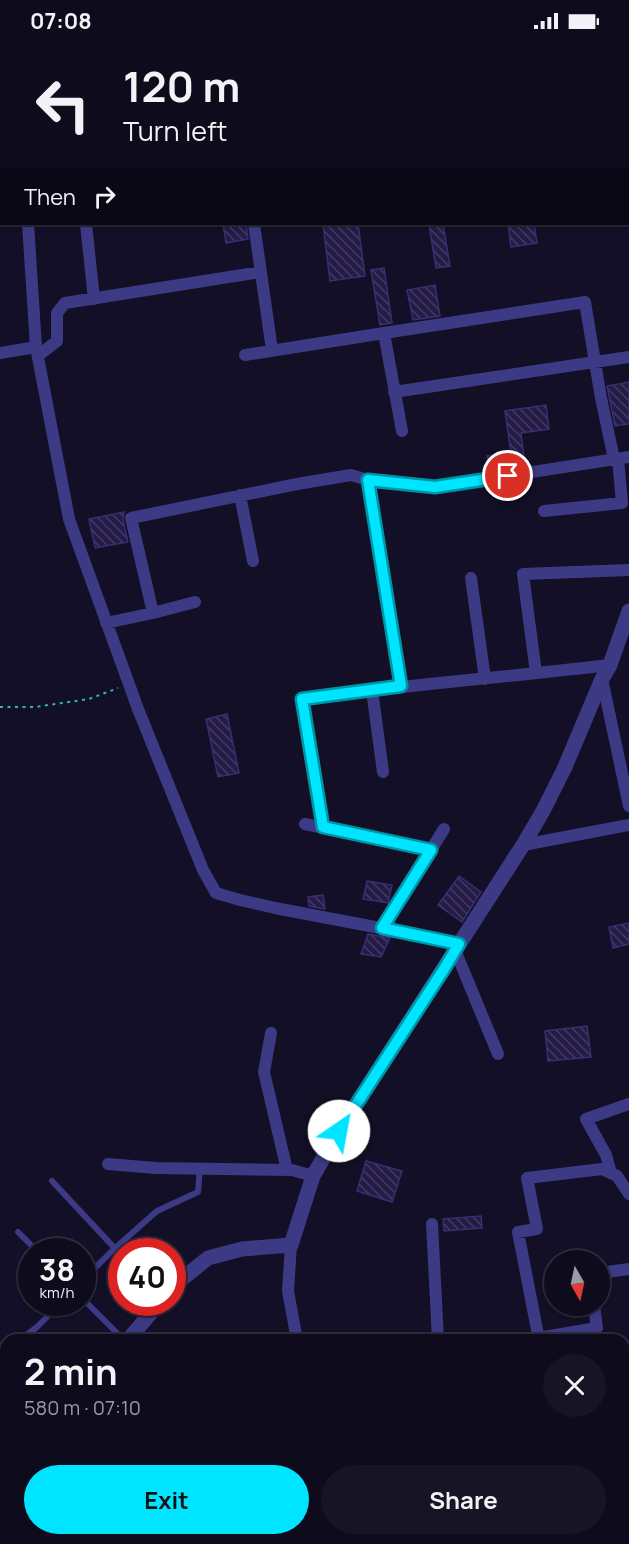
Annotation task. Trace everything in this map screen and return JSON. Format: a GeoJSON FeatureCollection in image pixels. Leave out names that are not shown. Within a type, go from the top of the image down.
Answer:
{"type":"FeatureCollection","features":[{"type":"Feature","properties":{"kind":"street"},"geometry":{"type":"LineString","coordinates":[[28,225],[38,351],[69,519],[129,684],[202,870],[216,893],[240,900],[382,928],[457,947]]}},
{"type":"Feature","properties":{"kind":"street"},"geometry":{"type":"LineString","coordinates":[[86,225],[94,298]]}},
{"type":"Feature","properties":{"kind":"street"},"geometry":{"type":"LineString","coordinates":[[254,225],[272,350]]}},
{"type":"Feature","properties":{"kind":"street"},"geometry":{"type":"LineString","coordinates":[[0,353],[38,351],[57,341],[57,313],[65,303],[261,272]]}},
{"type":"Feature","properties":{"kind":"street"},"geometry":{"type":"LineString","coordinates":[[245,354],[585,302],[595,362],[620,458],[622,503],[544,511]]}},
{"type":"Feature","properties":{"kind":"street"},"geometry":{"type":"LineString","coordinates":[[384,333],[402,431]]}},
{"type":"Feature","properties":{"kind":"street"},"geometry":{"type":"LineString","coordinates":[[394,392],[629,357]]}},
{"type":"Feature","properties":{"kind":"street"},"geometry":{"type":"LineString","coordinates":[[153,613],[131,518],[351,475],[368,480],[435,487],[620,458]]}},
{"type":"Feature","properties":{"kind":"street"},"geometry":{"type":"LineString","coordinates":[[368,480],[401,686]]}},
{"type":"Feature","properties":{"kind":"street"},"geometry":{"type":"LineString","coordinates":[[240,495],[253,561]]}},
{"type":"Feature","properties":{"kind":"street"},"geometry":{"type":"LineString","coordinates":[[536,673],[523,574],[629,570]]}},
{"type":"Feature","properties":{"kind":"street"},"geometry":{"type":"LineString","coordinates":[[471,578],[485,679]]}},
{"type":"Feature","properties":{"kind":"street"},"geometry":{"type":"LineString","coordinates":[[106,622],[195,602]]}},
{"type":"Feature","properties":{"kind":"street"},"geometry":{"type":"LineString","coordinates":[[296,1334],[288,1291],[291,1245],[313,1176],[339,1131],[543,811],[610,665],[629,611]]}},
{"type":"Feature","properties":{"kind":"street"},"geometry":{"type":"LineString","coordinates":[[323,827],[302,699],[401,686],[610,665]]}},
{"type":"Feature","properties":{"kind":"street"},"geometry":{"type":"LineString","coordinates":[[602,679],[629,806]]}},
{"type":"Feature","properties":{"kind":"street"},"geometry":{"type":"LineString","coordinates":[[372,690],[383,772]]}},
{"type":"Feature","properties":{"kind":"street"},"geometry":{"type":"LineString","coordinates":[[306,824],[431,850]]}},
{"type":"Feature","properties":{"kind":"street"},"geometry":{"type":"LineString","coordinates":[[523,845],[629,825]]}},
{"type":"Feature","properties":{"kind":"street"},"geometry":{"type":"LineString","coordinates":[[382,928],[444,829]]}},
{"type":"Feature","properties":{"kind":"street"},"geometry":{"type":"LineString","coordinates":[[457,947],[498,1054]]}},
{"type":"Feature","properties":{"kind":"street"},"geometry":{"type":"LineString","coordinates":[[271,1033],[264,1072],[286,1170]]}},
{"type":"Feature","properties":{"kind":"street"},"geometry":{"type":"LineString","coordinates":[[611,1173],[606,1155],[586,1119],[629,1104]]}},
{"type":"Feature","properties":{"kind":"street"},"geometry":{"type":"LineString","coordinates":[[108,1164],[155,1168],[292,1170],[313,1176]]}},
{"type":"Feature","properties":{"kind":"street"},"geometry":{"type":"LineString","coordinates":[[538,1334],[518,1232],[537,1229],[527,1178],[602,1169],[617,1176],[629,1194]]}},
{"type":"Feature","properties":{"kind":"street"},"geometry":{"type":"LineString","coordinates":[[432,1224],[438,1334]]}},
{"type":"Feature","properties":{"kind":"street"},"geometry":{"type":"LineString","coordinates":[[186,1276],[208,1258],[242,1249],[291,1245]]}},
{"type":"Feature","properties":{"kind":"street"},"geometry":{"type":"LineString","coordinates":[[610,1272],[629,1269]]}},
{"type":"Feature","properties":{"kind":"street"},"geometry":{"type":"LineString","coordinates":[[133,1334],[148,1316]]}},
{"type":"Feature","properties":{"kind":"street"},"geometry":{"type":"LineString","coordinates":[[565,1334],[597,1328],[595,1316]]}},
{"type":"Feature","properties":{"kind":"lane"},"geometry":{"type":"LineString","coordinates":[[126,1238],[157,1211],[198,1192],[200,1168]]}},
{"type":"Feature","properties":{"kind":"lane"},"geometry":{"type":"LineString","coordinates":[[52,1181],[108,1242]]}},
{"type":"Feature","properties":{"kind":"lane"},"geometry":{"type":"LineString","coordinates":[[18,1232],[24,1238]]}},
{"type":"Feature","properties":{"kind":"lane"},"geometry":{"type":"LineString","coordinates":[[96,1267],[108,1254]]}},
{"type":"Feature","properties":{"kind":"lane"},"geometry":{"type":"LineString","coordinates":[[96,1312],[117,1334]]}},
{"type":"Feature","properties":{"kind":"lane"},"geometry":{"type":"LineString","coordinates":[[28,1334],[48,1316]]}},
{"type":"Feature","properties":{"kind":"path"},"geometry":{"type":"LineString","coordinates":[[0,707],[34,706],[88,699],[129,684]]}},
{"type":"Feature","properties":{"kind":"building"},"geometry":{"type":"Polygon","coordinates":[[[223,225],[246,225],[248,239],[226,243],[223,225]]]}},
{"type":"Feature","properties":{"kind":"building"},"geometry":{"type":"Polygon","coordinates":[[[323,225],[358,225],[365,276],[330,281],[323,225]]]}},
{"type":"Feature","properties":{"kind":"building"},"geometry":{"type":"Polygon","coordinates":[[[429,225],[443,225],[450,266],[436,268],[429,225]]]}},
{"type":"Feature","properties":{"kind":"building"},"geometry":{"type":"Polygon","coordinates":[[[508,225],[534,225],[537,243],[511,247],[508,225]]]}},
{"type":"Feature","properties":{"kind":"building"},"geometry":{"type":"Polygon","coordinates":[[[384,268],[392,323],[380,325],[371,270],[384,268]]]}},
{"type":"Feature","properties":{"kind":"building"},"geometry":{"type":"Polygon","coordinates":[[[435,285],[440,316],[413,320],[407,290],[435,285]]]}},
{"type":"Feature","properties":{"kind":"building"},"geometry":{"type":"Polygon","coordinates":[[[629,382],[629,424],[615,426],[607,386],[629,382]]]}},
{"type":"Feature","properties":{"kind":"building"},"geometry":{"type":"Polygon","coordinates":[[[546,405],[549,429],[521,433],[525,465],[489,470],[487,456],[511,453],[505,411],[546,405]]]}},
{"type":"Feature","properties":{"kind":"building"},"geometry":{"type":"Polygon","coordinates":[[[124,512],[123,520],[128,542],[95,548],[89,519],[124,512]]]}},
{"type":"Feature","properties":{"kind":"building"},"geometry":{"type":"Polygon","coordinates":[[[227,714],[239,773],[218,777],[206,719],[227,714]]]}},
{"type":"Feature","properties":{"kind":"building"},"geometry":{"type":"Polygon","coordinates":[[[459,876],[481,892],[462,922],[438,905],[459,876]]]}},
{"type":"Feature","properties":{"kind":"building"},"geometry":{"type":"Polygon","coordinates":[[[367,881],[392,885],[388,903],[363,899],[367,881]]]}},
{"type":"Feature","properties":{"kind":"building"},"geometry":{"type":"Polygon","coordinates":[[[323,895],[325,909],[309,906],[308,897],[323,895]]]}},
{"type":"Feature","properties":{"kind":"building"},"geometry":{"type":"Polygon","coordinates":[[[629,923],[629,944],[613,948],[609,927],[629,923]]]}},
{"type":"Feature","properties":{"kind":"building"},"geometry":{"type":"Polygon","coordinates":[[[368,934],[390,938],[381,957],[361,954],[368,934]]]}},
{"type":"Feature","properties":{"kind":"building"},"geometry":{"type":"Polygon","coordinates":[[[587,1026],[591,1057],[548,1061],[545,1031],[587,1026]]]}},
{"type":"Feature","properties":{"kind":"building"},"geometry":{"type":"Polygon","coordinates":[[[366,1161],[402,1171],[392,1202],[357,1191],[366,1161]]]}},
{"type":"Feature","properties":{"kind":"building"},"geometry":{"type":"Polygon","coordinates":[[[481,1216],[482,1228],[444,1231],[443,1219],[481,1216]]]}},
{"type":"Feature","properties":{"kind":"route"},"geometry":{"type":"LineString","coordinates":[[339,1131],[459,944],[382,928],[431,850],[323,827],[302,699],[401,686],[368,480],[435,487],[508,476]]}}]}
